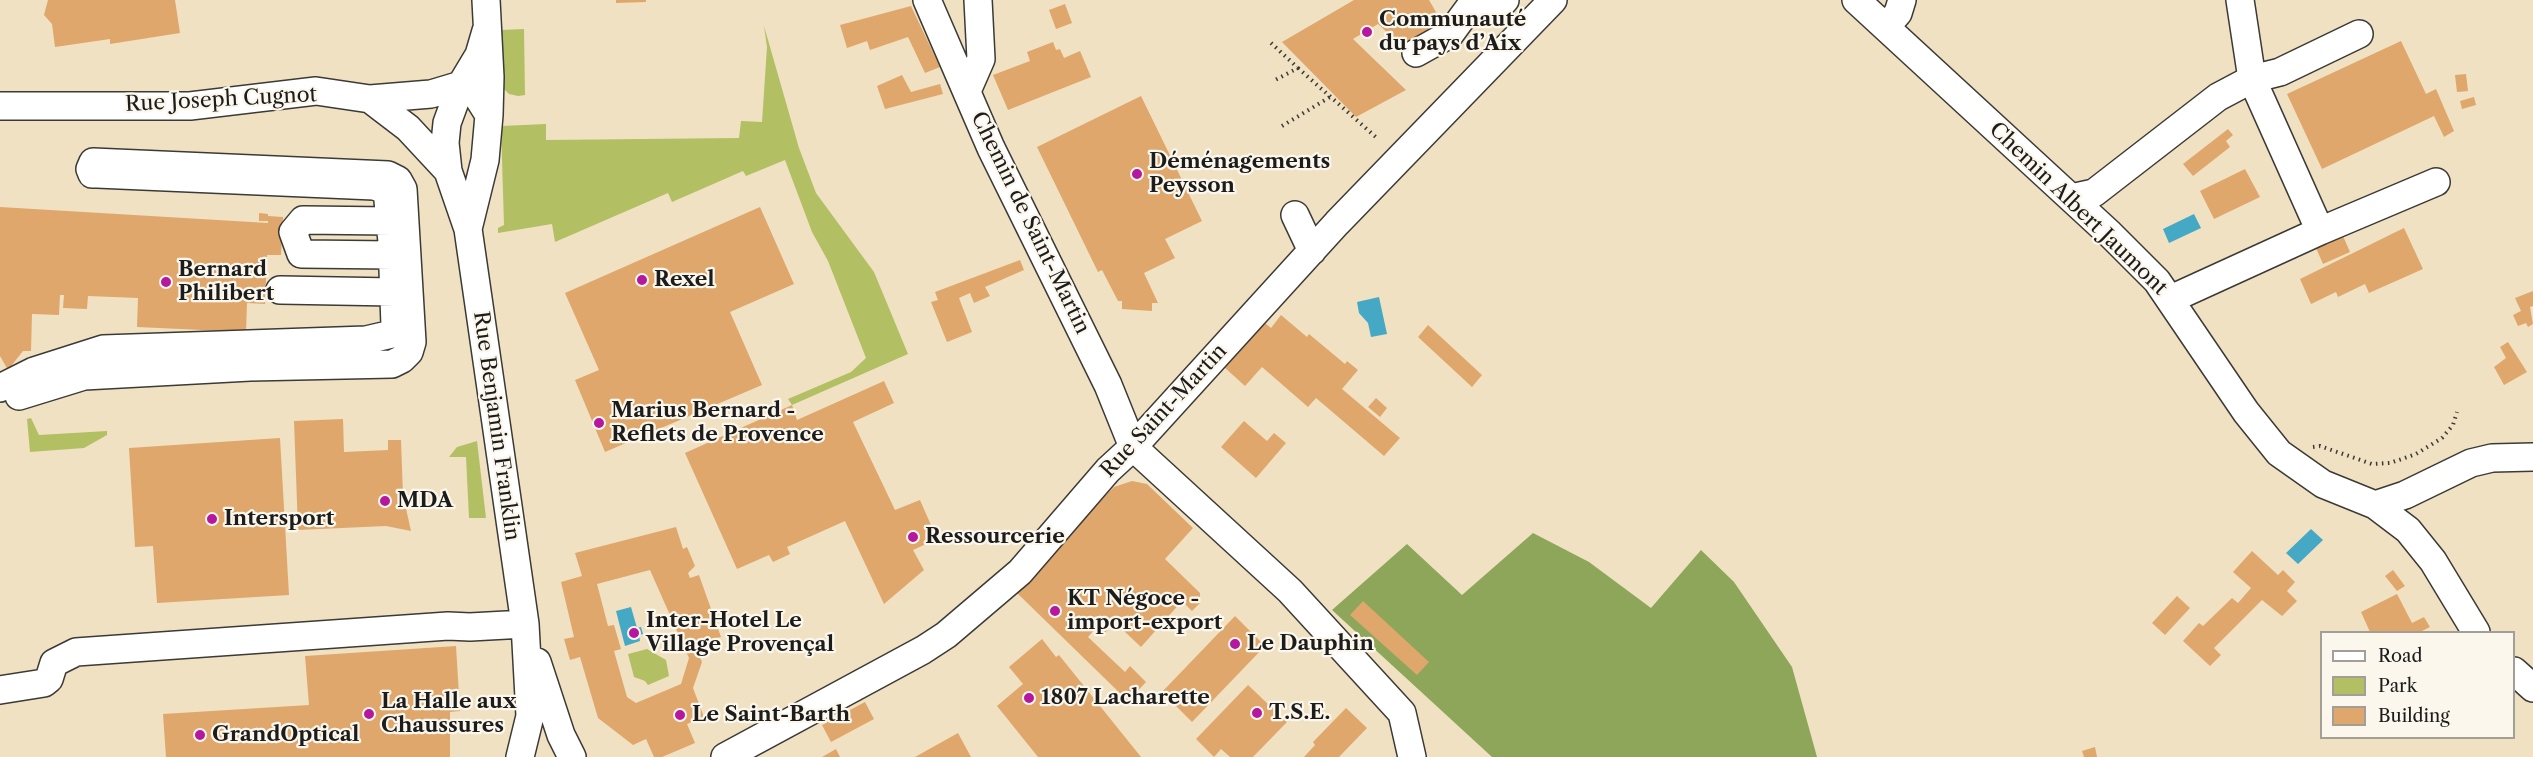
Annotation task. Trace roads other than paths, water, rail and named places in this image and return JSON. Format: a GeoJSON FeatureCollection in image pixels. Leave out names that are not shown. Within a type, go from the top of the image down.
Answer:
{"type":"FeatureCollection","features":[{"type":"Feature","properties":{"kind":"street"},"geometry":{"type":"LineString","coordinates":[[468,229],[485,160],[490,77],[486,0]]}},
{"type":"Feature","properties":{"kind":"street","name":"Chemin de Saint-Martin"},"geometry":{"type":"LineString","coordinates":[[927,0],[991,148],[1108,385],[1133,447]]}},
{"type":"Feature","properties":{"kind":"street"},"geometry":{"type":"LineString","coordinates":[[967,91],[981,59],[978,0]]}},
{"type":"Feature","properties":{"kind":"street","name":"Rue Saint-Martin"},"geometry":{"type":"LineString","coordinates":[[725,757],[900,664],[946,635],[1020,572],[1108,470],[1133,447],[1312,251],[1553,0]]}},
{"type":"Feature","properties":{"kind":"street","name":"Chemin Albert Jaumont"},"geometry":{"type":"LineString","coordinates":[[1856,0],[2157,280],[2246,412],[2279,453],[2323,484],[2375,506],[2408,530],[2424,547],[2475,631]]}},
{"type":"Feature","properties":{"kind":"street"},"geometry":{"type":"LineString","coordinates":[[1886,27],[1898,13],[1902,0]]}},
{"type":"Feature","properties":{"kind":"street"},"geometry":{"type":"LineString","coordinates":[[2240,0],[2252,79],[2320,231]]}},
{"type":"Feature","properties":{"kind":"street"},"geometry":{"type":"LineString","coordinates":[[1416,53],[1450,34],[1492,3]]}},
{"type":"Feature","properties":{"kind":"street"},"geometry":{"type":"LineString","coordinates":[[468,229],[448,171],[445,143],[447,123],[461,85],[479,55],[486,31]]}},
{"type":"Feature","properties":{"kind":"street"},"geometry":{"type":"LineString","coordinates":[[2071,198],[2094,193],[2218,97],[2252,79],[2280,72],[2359,34]]}},
{"type":"Feature","properties":{"kind":"street"},"geometry":{"type":"LineString","coordinates":[[461,85],[477,96],[487,128]]}},
{"type":"Feature","properties":{"kind":"street","name":"Rue Joseph Cugnot"},"geometry":{"type":"LineString","coordinates":[[0,106],[190,106],[316,91],[370,99],[430,94],[461,85]]}},
{"type":"Feature","properties":{"kind":"street","name":"Rue Joseph Cugnot"},"geometry":{"type":"LineString","coordinates":[[370,99],[408,128],[448,171]]}},
{"type":"Feature","properties":{"kind":"street","name":"Rue Joseph Cugnot"},"geometry":{"type":"LineString","coordinates":[[408,128],[445,143]]}},
{"type":"Feature","properties":{"kind":"street"},"geometry":{"type":"LineString","coordinates":[[445,143],[465,145],[487,128]]}},
{"type":"Feature","properties":{"kind":"street"},"geometry":{"type":"LineString","coordinates":[[93,162],[388,176],[398,180],[403,189],[412,342],[409,352],[392,363],[250,367],[84,376],[10,392],[34,371],[103,349],[380,338],[392,334],[394,326],[393,255],[387,190],[374,186],[92,174],[90,169],[93,162]]}},
{"type":"Feature","properties":{"kind":"street"},"geometry":{"type":"LineString","coordinates":[[2171,299],[2320,231],[2436,182]]}},
{"type":"Feature","properties":{"kind":"street"},"geometry":{"type":"LineString","coordinates":[[1295,215],[1312,251]]}},
{"type":"Feature","properties":{"kind":"street"},"geometry":{"type":"LineString","coordinates":[[391,221],[303,220],[293,232],[301,255],[393,255]]}},
{"type":"Feature","properties":{"kind":"street","name":"Rue Benjamin Franklin"},"geometry":{"type":"LineString","coordinates":[[468,229],[525,624],[530,716],[520,757]]}},
{"type":"Feature","properties":{"kind":"street"},"geometry":{"type":"LineString","coordinates":[[280,290],[394,292]]}},
{"type":"Feature","properties":{"kind":"street"},"geometry":{"type":"LineString","coordinates":[[1133,447],[1290,591],[1402,713],[1413,750],[1412,757]]}},
{"type":"Feature","properties":{"kind":"street"},"geometry":{"type":"LineString","coordinates":[[2375,506],[2406,495],[2471,463],[2492,458],[2533,457]]}},
{"type":"Feature","properties":{"kind":"street"},"geometry":{"type":"LineString","coordinates":[[0,690],[44,683],[49,678],[54,663],[76,652],[448,626],[525,624]]}},
{"type":"Feature","properties":{"kind":"street","name":"Rue Benjamin Franklin"},"geometry":{"type":"LineString","coordinates":[[525,624],[561,735],[572,757]]}},
{"type":"Feature","properties":{"kind":"street"},"geometry":{"type":"LineString","coordinates":[[2515,672],[2533,688]]}},
{"type":"Feature","properties":{"kind":"water"},"geometry":{"type":"Polygon","coordinates":[[[2194,214],[2201,228],[2169,243],[2163,229],[2194,214]]]}},
{"type":"Feature","properties":{"kind":"water"},"geometry":{"type":"Polygon","coordinates":[[[1379,297],[1387,334],[1371,337],[1368,323],[1359,313],[1357,302],[1379,297]]]}},
{"type":"Feature","properties":{"kind":"water"},"geometry":{"type":"Polygon","coordinates":[[[2311,529],[2323,540],[2298,564],[2286,553],[2311,529]]]}},
{"type":"Feature","properties":{"kind":"water"},"geometry":{"type":"Polygon","coordinates":[[[631,607],[637,628],[641,627],[643,634],[639,635],[640,641],[625,646],[616,611],[631,607]]]}},
{"type":"Feature","properties":{"kind":"place","name":"Communauté du pays d’Aix"},"geometry":{"type":"Point","coordinates":[1367,32]}},
{"type":"Feature","properties":{"kind":"place","name":"Déménagements Peysson"},"geometry":{"type":"Point","coordinates":[1137,174]}},
{"type":"Feature","properties":{"kind":"place","name":"Rexel"},"geometry":{"type":"Point","coordinates":[642,280]}},
{"type":"Feature","properties":{"kind":"place","name":"Bernard Philibert"},"geometry":{"type":"Point","coordinates":[166,282]}},
{"type":"Feature","properties":{"kind":"place","name":"Marius Bernard - Reflets de Provence"},"geometry":{"type":"Point","coordinates":[599,423]}},
{"type":"Feature","properties":{"kind":"place","name":"MDA"},"geometry":{"type":"Point","coordinates":[385,501]}},
{"type":"Feature","properties":{"kind":"place","name":"Intersport"},"geometry":{"type":"Point","coordinates":[212,519]}},
{"type":"Feature","properties":{"kind":"place","name":"Ressourcerie"},"geometry":{"type":"Point","coordinates":[913,537]}},
{"type":"Feature","properties":{"kind":"place","name":"KT Négoce - import-export"},"geometry":{"type":"Point","coordinates":[1055,611]}},
{"type":"Feature","properties":{"kind":"place","name":"Inter-Hotel Le Village Provençal"},"geometry":{"type":"Point","coordinates":[634,633]}},
{"type":"Feature","properties":{"kind":"place","name":"Le Dauphin"},"geometry":{"type":"Point","coordinates":[1235,644]}},
{"type":"Feature","properties":{"kind":"place","name":"1807 Lacharette"},"geometry":{"type":"Point","coordinates":[1029,698]}},
{"type":"Feature","properties":{"kind":"place","name":"T.S.E."},"geometry":{"type":"Point","coordinates":[1257,713]}},
{"type":"Feature","properties":{"kind":"place","name":"La Halle aux Chaussures"},"geometry":{"type":"Point","coordinates":[369,714]}},
{"type":"Feature","properties":{"kind":"place","name":"Le Saint-Barth"},"geometry":{"type":"Point","coordinates":[680,715]}},
{"type":"Feature","properties":{"kind":"place","name":"GrandOptical"},"geometry":{"type":"Point","coordinates":[200,735]}}]}
